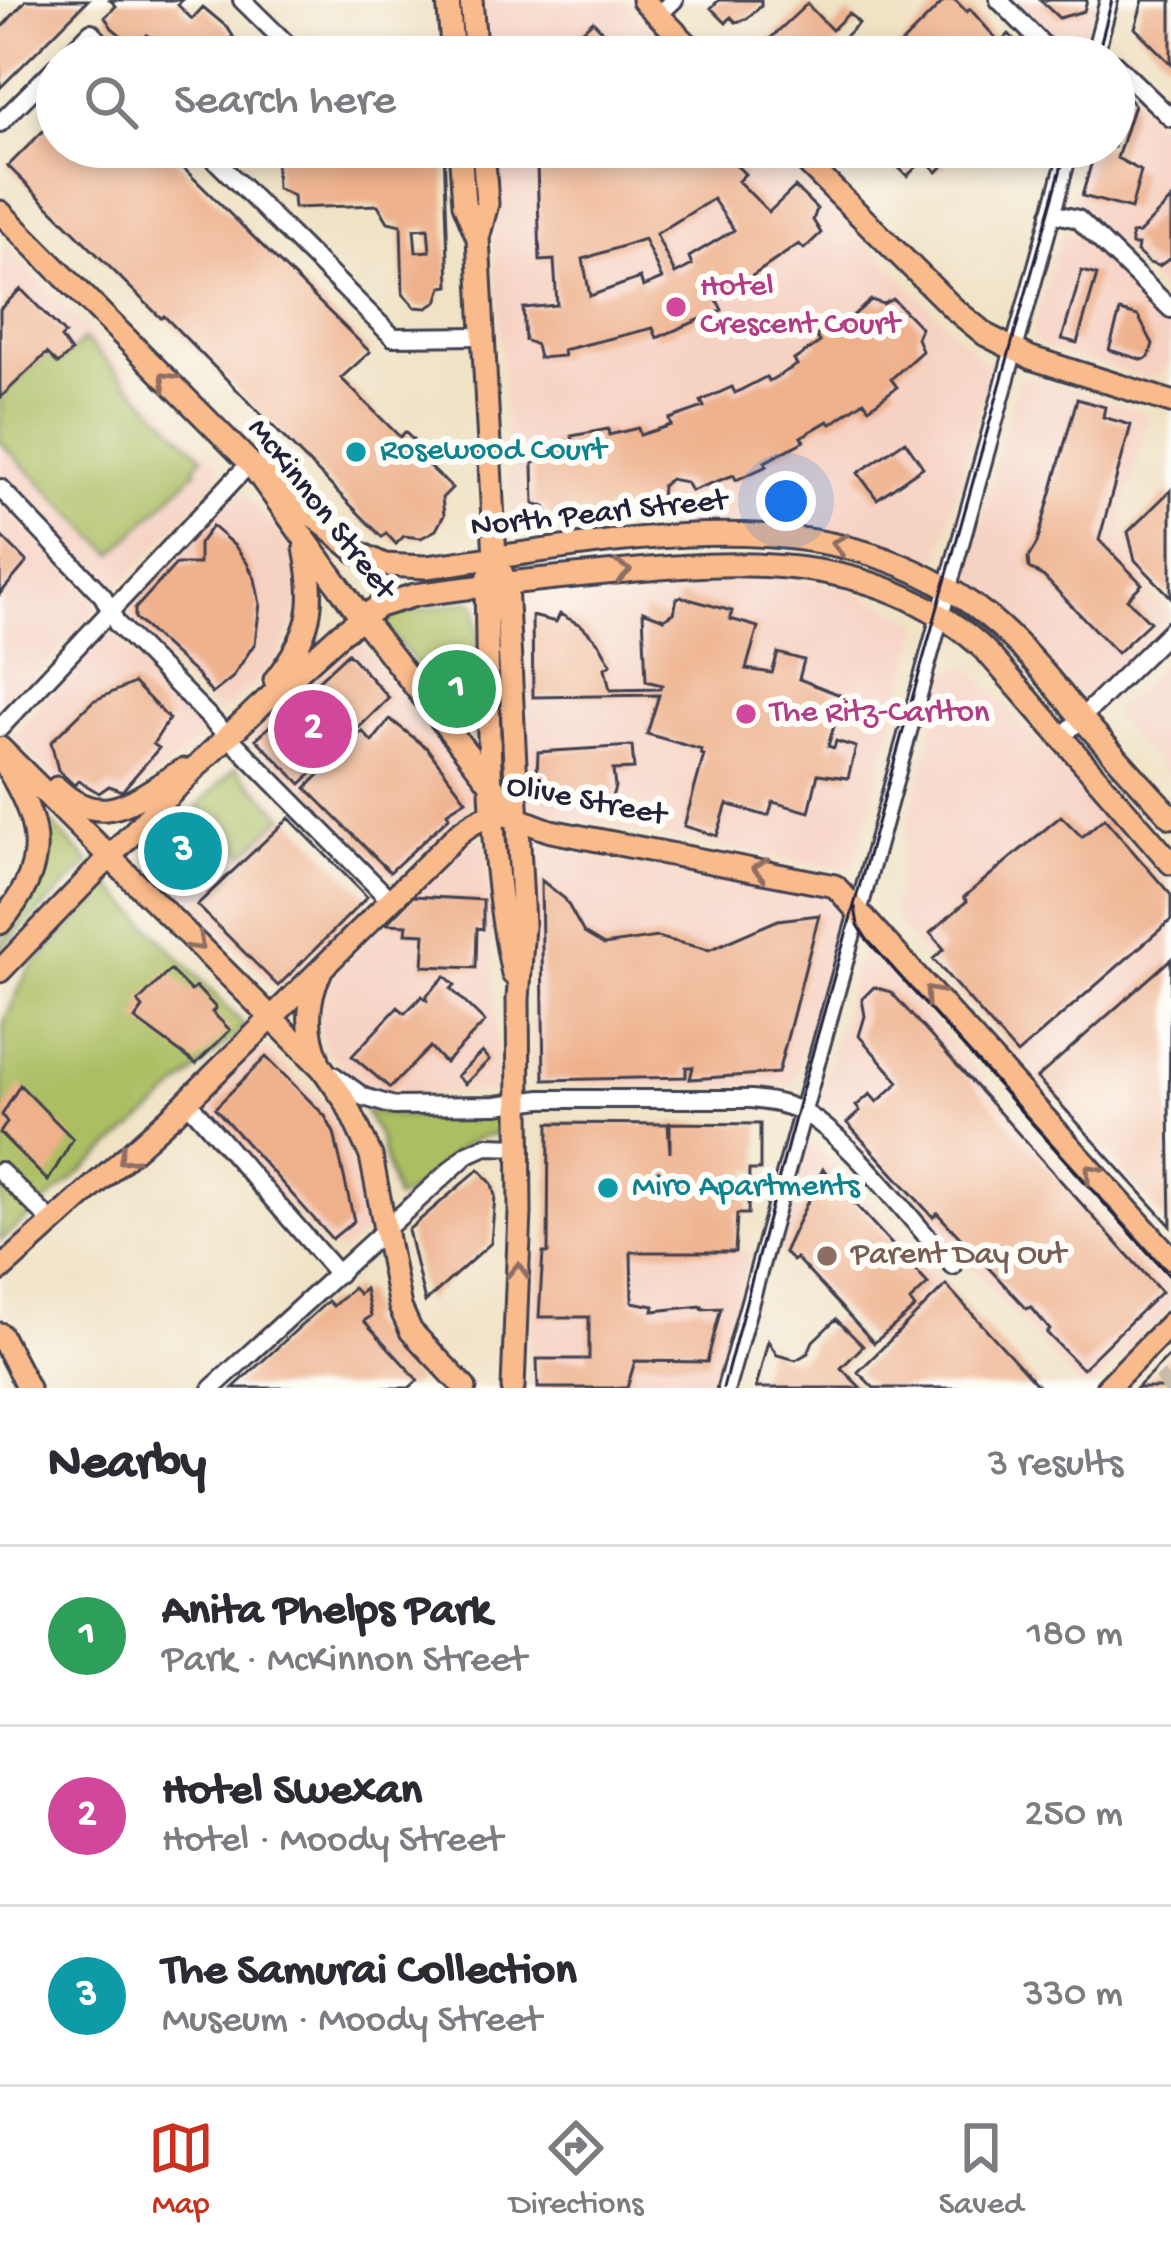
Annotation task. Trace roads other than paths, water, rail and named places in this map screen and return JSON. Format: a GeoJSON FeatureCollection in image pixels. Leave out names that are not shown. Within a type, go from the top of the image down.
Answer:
{"type":"FeatureCollection","features":[{"type":"Feature","properties":{"kind":"main road"},"geometry":{"type":"LineString","coordinates":[[658,5],[683,36]]}},
{"type":"Feature","properties":{"kind":"main road"},"geometry":{"type":"LineString","coordinates":[[460,7],[469,36]]}},
{"type":"Feature","properties":{"kind":"main road"},"geometry":{"type":"LineString","coordinates":[[461,168],[464,204],[478,238]]}},
{"type":"Feature","properties":{"kind":"main road"},"geometry":{"type":"LineString","coordinates":[[484,168],[487,204],[478,238],[496,585],[497,816]]}},
{"type":"Feature","properties":{"kind":"main road"},"geometry":{"type":"LineString","coordinates":[[811,168],[980,332],[1013,350],[1168,393]]}},
{"type":"Feature","properties":{"kind":"main road","name":"McKinnon Street"},"geometry":{"type":"LineString","coordinates":[[3,220],[250,464],[492,784],[497,816]]}},
{"type":"Feature","properties":{"kind":"main road","name":"North Pearl Street"},"geometry":{"type":"LineString","coordinates":[[250,464],[357,552],[384,565],[426,567],[675,536],[773,534],[860,548],[892,560],[947,588],[998,625],[1171,817]]}},
{"type":"Feature","properties":{"kind":"main road"},"geometry":{"type":"LineString","coordinates":[[0,971],[260,706],[307,632],[311,588],[304,539]]}},
{"type":"Feature","properties":{"kind":"main road","name":"North Pearl Street"},"geometry":{"type":"LineString","coordinates":[[260,706],[362,618],[379,606],[415,595],[673,566],[764,563],[847,574],[891,590],[939,616],[987,652],[1171,863]]}},
{"type":"Feature","properties":{"kind":"main road"},"geometry":{"type":"LineString","coordinates":[[496,585],[492,784],[523,925],[513,1388]]}},
{"type":"Feature","properties":{"kind":"main road"},"geometry":{"type":"LineString","coordinates":[[0,750],[23,754],[67,797],[91,808],[125,806],[204,759]]}},
{"type":"Feature","properties":{"kind":"main road"},"geometry":{"type":"LineString","coordinates":[[0,750],[322,1068]]}},
{"type":"Feature","properties":{"kind":"main road"},"geometry":{"type":"LineString","coordinates":[[0,750],[37,832],[31,874],[0,923]]}},
{"type":"Feature","properties":{"kind":"main road","name":"Olive Street"},"geometry":{"type":"LineString","coordinates":[[0,1270],[187,1102],[390,900],[497,816],[551,831],[836,886],[1171,1258]]}},
{"type":"Feature","properties":{"kind":"main road"},"geometry":{"type":"LineString","coordinates":[[323,967],[314,986],[312,1046],[361,1129],[371,1156],[400,1307],[419,1342],[465,1388]]}},
{"type":"Feature","properties":{"kind":"main road"},"geometry":{"type":"LineString","coordinates":[[1107,1388],[1171,1324]]}},
{"type":"Feature","properties":{"kind":"main road"},"geometry":{"type":"LineString","coordinates":[[0,1334],[28,1388]]}},
{"type":"Feature","properties":{"kind":"street"},"geometry":{"type":"LineString","coordinates":[[242,0],[279,36]]}},
{"type":"Feature","properties":{"kind":"street"},"geometry":{"type":"LineString","coordinates":[[999,0],[1034,36]]}},
{"type":"Feature","properties":{"kind":"street"},"geometry":{"type":"LineString","coordinates":[[1100,36],[1109,0]]}},
{"type":"Feature","properties":{"kind":"street"},"geometry":{"type":"LineString","coordinates":[[1135,83],[1171,118]]}},
{"type":"Feature","properties":{"kind":"street"},"geometry":{"type":"LineString","coordinates":[[0,123],[36,87]]}},
{"type":"Feature","properties":{"kind":"street"},"geometry":{"type":"LineString","coordinates":[[223,168],[393,337],[482,336]]}},
{"type":"Feature","properties":{"kind":"street"},"geometry":{"type":"LineString","coordinates":[[726,1388],[1064,168]]}},
{"type":"Feature","properties":{"kind":"street"},"geometry":{"type":"LineString","coordinates":[[1052,214],[1078,219],[1171,308]]}},
{"type":"Feature","properties":{"kind":"street"},"geometry":{"type":"LineString","coordinates":[[0,728],[250,464]]}},
{"type":"Feature","properties":{"kind":"street"},"geometry":{"type":"LineString","coordinates":[[0,488],[103,596],[117,624],[390,900]]}},
{"type":"Feature","properties":{"kind":"street"},"geometry":{"type":"LineString","coordinates":[[1060,739],[1171,630]]}},
{"type":"Feature","properties":{"kind":"street"},"geometry":{"type":"LineString","coordinates":[[322,1068],[383,1105],[751,1099],[800,1111],[832,1133],[953,1266]]}},
{"type":"Feature","properties":{"kind":"street"},"geometry":{"type":"LineString","coordinates":[[187,1102],[338,1274]]}},
{"type":"Feature","properties":{"kind":"street"},"geometry":{"type":"LineString","coordinates":[[212,1388],[468,1154],[486,1146],[521,1147]]}},
{"type":"Feature","properties":{"kind":"street"},"geometry":{"type":"LineString","coordinates":[[0,1171],[53,1223]]}},
{"type":"Feature","properties":{"kind":"tunnel"},"geometry":{"type":"LineString","coordinates":[[1161,1388],[1171,1381]]}},
{"type":"Feature","properties":{"kind":"tram line"},"geometry":{"type":"LineString","coordinates":[[1103,36],[1112,0]]}},
{"type":"Feature","properties":{"kind":"tram line"},"geometry":{"type":"LineString","coordinates":[[723,1388],[1061,168]]}},
{"type":"Feature","properties":{"kind":"tram line"},"geometry":{"type":"LineString","coordinates":[[855,907],[858,925],[868,941],[1171,1278]]}},
{"type":"Feature","properties":{"kind":"place","name":"Hotel Crescent Court"},"geometry":{"type":"Point","coordinates":[676,307]}},
{"type":"Feature","properties":{"kind":"place","name":"Rosewood Court"},"geometry":{"type":"Point","coordinates":[356,452]}},
{"type":"Feature","properties":{"kind":"place","name":"Anita Phelps Park"},"geometry":{"type":"Point","coordinates":[457,689]}},
{"type":"Feature","properties":{"kind":"place","name":"The Ritz-Carlton"},"geometry":{"type":"Point","coordinates":[746,714]}},
{"type":"Feature","properties":{"kind":"place","name":"Hotel Swexan"},"geometry":{"type":"Point","coordinates":[313,729]}},
{"type":"Feature","properties":{"kind":"place","name":"The Samurai Collection"},"geometry":{"type":"Point","coordinates":[183,851]}},
{"type":"Feature","properties":{"kind":"place","name":"Miro Apartments"},"geometry":{"type":"Point","coordinates":[608,1188]}},
{"type":"Feature","properties":{"kind":"place","name":"Parent Day Out"},"geometry":{"type":"Point","coordinates":[827,1256]}}]}
